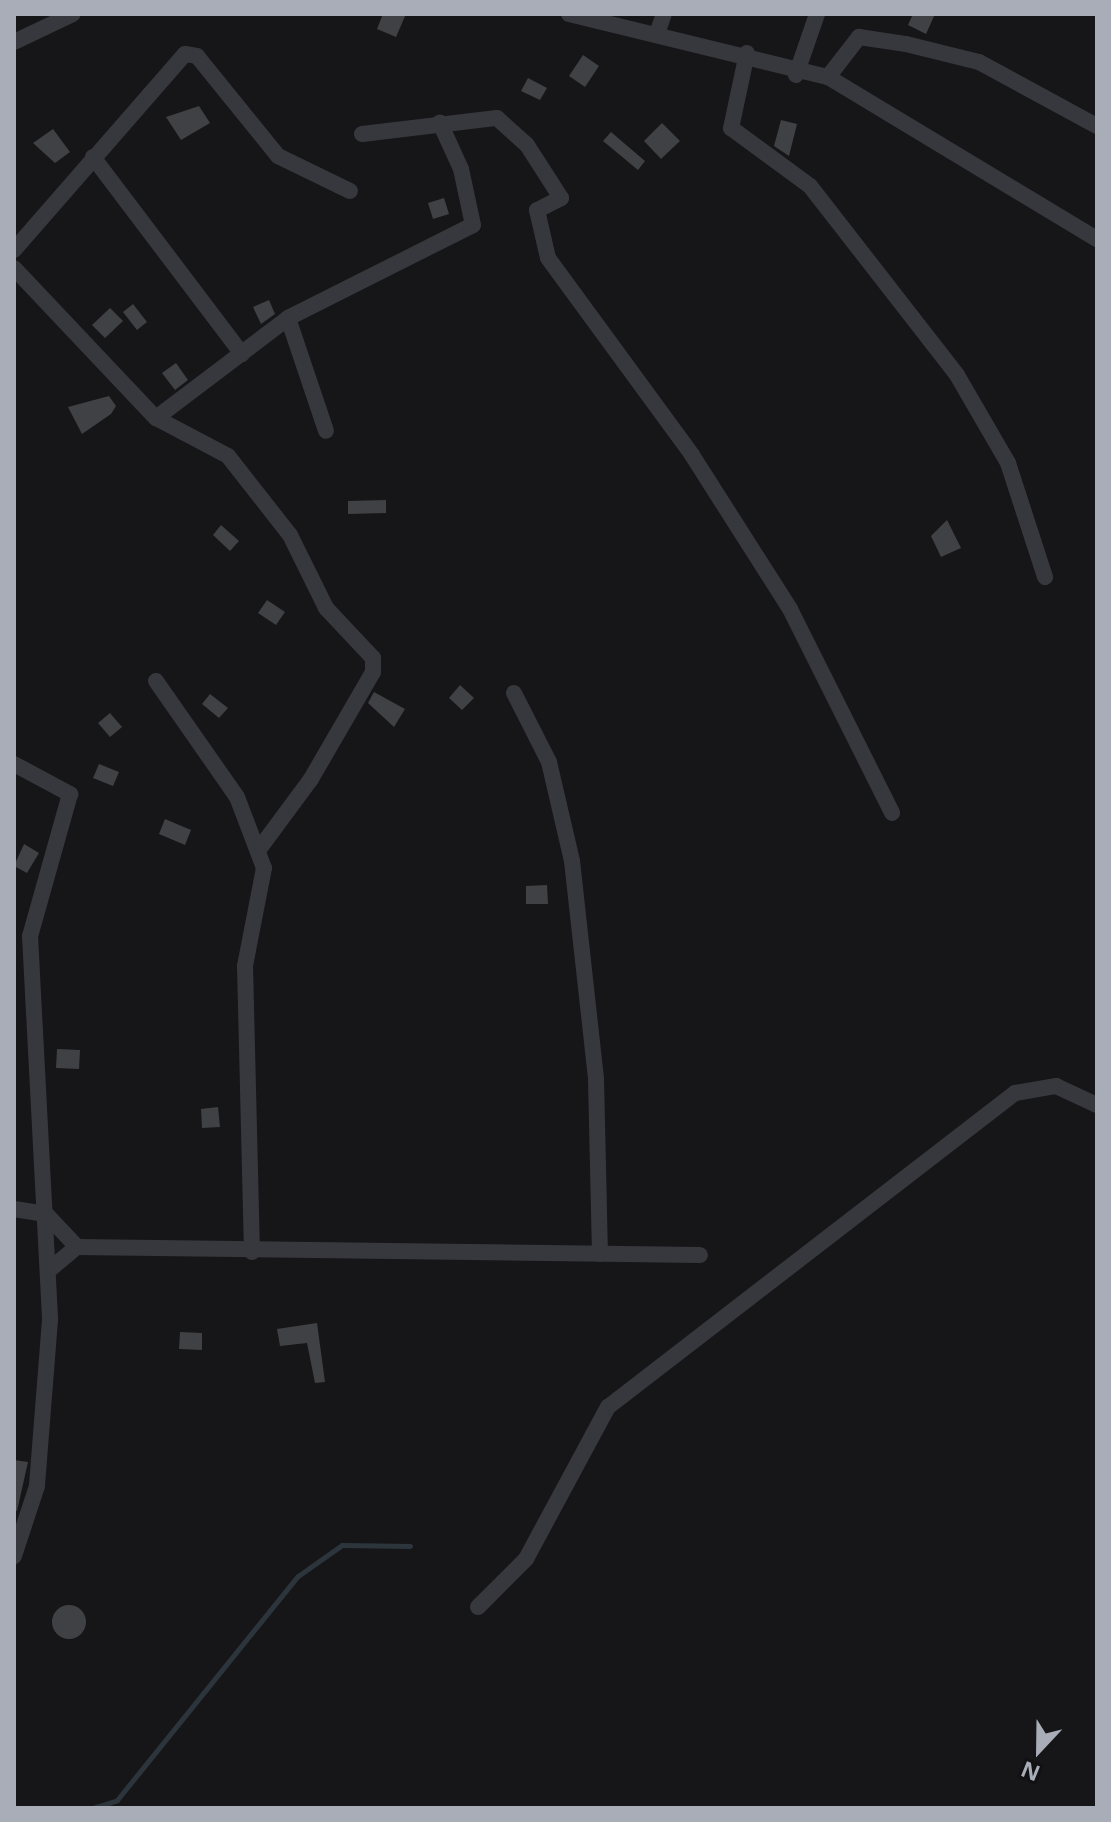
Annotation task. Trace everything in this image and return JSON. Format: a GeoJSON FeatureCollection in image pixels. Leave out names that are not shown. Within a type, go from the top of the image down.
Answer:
{"type":"FeatureCollection","features":[{"type":"Feature","properties":{"kind":"street"},"geometry":{"type":"LineString","coordinates":[[14,42],[73,14]]}},
{"type":"Feature","properties":{"kind":"street"},"geometry":{"type":"LineString","coordinates":[[569,14],[747,53],[796,75],[828,77],[1097,239]]}},
{"type":"Feature","properties":{"kind":"street"},"geometry":{"type":"LineString","coordinates":[[657,34],[664,14]]}},
{"type":"Feature","properties":{"kind":"street"},"geometry":{"type":"LineString","coordinates":[[796,75],[817,14]]}},
{"type":"Feature","properties":{"kind":"street"},"geometry":{"type":"LineString","coordinates":[[828,77],[859,37],[906,44],[979,62],[1097,126]]}},
{"type":"Feature","properties":{"kind":"street"},"geometry":{"type":"LineString","coordinates":[[747,53],[731,128],[810,186],[957,375],[1008,463],[1045,577]]}},
{"type":"Feature","properties":{"kind":"street"},"geometry":{"type":"LineString","coordinates":[[14,250],[180,56],[192,54],[278,156],[350,191]]}},
{"type":"Feature","properties":{"kind":"street"},"geometry":{"type":"LineString","coordinates":[[362,134],[497,118],[544,171],[561,198],[537,210],[548,258],[692,455],[790,609],[892,813]]}},
{"type":"Feature","properties":{"kind":"street"},"geometry":{"type":"LineString","coordinates":[[156,418],[288,318],[473,225],[461,169],[440,123]]}},
{"type":"Feature","properties":{"kind":"street"},"geometry":{"type":"LineString","coordinates":[[93,157],[242,354]]}},
{"type":"Feature","properties":{"kind":"street"},"geometry":{"type":"LineString","coordinates":[[14,268],[156,418],[228,456],[290,535],[326,608],[373,658],[373,672],[311,779],[260,848]]}},
{"type":"Feature","properties":{"kind":"street"},"geometry":{"type":"LineString","coordinates":[[288,318],[326,431]]}},
{"type":"Feature","properties":{"kind":"street"},"geometry":{"type":"LineString","coordinates":[[156,681],[237,797],[260,848],[263,877],[245,966],[252,1252]]}},
{"type":"Feature","properties":{"kind":"street"},"geometry":{"type":"LineString","coordinates":[[514,693],[549,762],[572,861],[596,1079],[600,1254]]}},
{"type":"Feature","properties":{"kind":"street"},"geometry":{"type":"LineString","coordinates":[[14,764],[70,794],[30,936],[48,1271],[37,1486],[14,1556]]}},
{"type":"Feature","properties":{"kind":"street"},"geometry":{"type":"LineString","coordinates":[[478,1607],[526,1559],[608,1407],[1015,1093],[1056,1086],[1097,1105]]}},
{"type":"Feature","properties":{"kind":"street"},"geometry":{"type":"LineString","coordinates":[[14,1209],[46,1214],[77,1247]]}},
{"type":"Feature","properties":{"kind":"street"},"geometry":{"type":"LineString","coordinates":[[48,1271],[77,1247],[252,1252],[700,1255]]}},
{"type":"Feature","properties":{"kind":"building"},"geometry":{"type":"Polygon","coordinates":[[[383,14],[406,14],[396,37],[377,29],[383,14]]]}},
{"type":"Feature","properties":{"kind":"building"},"geometry":{"type":"Polygon","coordinates":[[[913,14],[935,14],[926,34],[908,25],[913,14]]]}},
{"type":"Feature","properties":{"kind":"building"},"geometry":{"type":"Polygon","coordinates":[[[583,55],[599,66],[585,87],[569,76],[583,55]]]}},
{"type":"Feature","properties":{"kind":"building"},"geometry":{"type":"Polygon","coordinates":[[[528,78],[547,88],[540,100],[521,91],[528,78]]]}},
{"type":"Feature","properties":{"kind":"building"},"geometry":{"type":"Polygon","coordinates":[[[199,106],[210,123],[181,140],[166,117],[199,106]]]}},
{"type":"Feature","properties":{"kind":"building"},"geometry":{"type":"Polygon","coordinates":[[[781,120],[797,124],[789,156],[774,146],[781,120]]]}},
{"type":"Feature","properties":{"kind":"building"},"geometry":{"type":"Polygon","coordinates":[[[662,123],[680,141],[661,159],[644,141],[662,123]]]}},
{"type":"Feature","properties":{"kind":"building"},"geometry":{"type":"Polygon","coordinates":[[[53,129],[70,152],[55,163],[33,143],[53,129]]]}},
{"type":"Feature","properties":{"kind":"building"},"geometry":{"type":"Polygon","coordinates":[[[611,132],[645,161],[638,170],[603,141],[611,132]]]}},
{"type":"Feature","properties":{"kind":"building"},"geometry":{"type":"Polygon","coordinates":[[[444,198],[449,214],[433,219],[428,203],[444,198]]]}},
{"type":"Feature","properties":{"kind":"building"},"geometry":{"type":"Polygon","coordinates":[[[269,300],[275,314],[261,324],[253,307],[269,300]]]}},
{"type":"Feature","properties":{"kind":"building"},"geometry":{"type":"Polygon","coordinates":[[[133,304],[147,322],[137,330],[123,312],[133,304]]]}},
{"type":"Feature","properties":{"kind":"building"},"geometry":{"type":"Polygon","coordinates":[[[110,308],[123,321],[105,338],[92,325],[110,308]]]}},
{"type":"Feature","properties":{"kind":"building"},"geometry":{"type":"Polygon","coordinates":[[[176,363],[188,380],[175,390],[162,373],[176,363]]]}},
{"type":"Feature","properties":{"kind":"building"},"geometry":{"type":"Polygon","coordinates":[[[109,396],[116,406],[111,414],[82,434],[68,407],[109,396]]]}},
{"type":"Feature","properties":{"kind":"building"},"geometry":{"type":"Polygon","coordinates":[[[386,500],[386,513],[348,514],[348,501],[386,500]]]}},
{"type":"Feature","properties":{"kind":"building"},"geometry":{"type":"Polygon","coordinates":[[[947,520],[961,548],[941,557],[931,536],[947,520]]]}},
{"type":"Feature","properties":{"kind":"building"},"geometry":{"type":"Polygon","coordinates":[[[221,525],[239,541],[230,551],[213,535],[221,525]]]}},
{"type":"Feature","properties":{"kind":"building"},"geometry":{"type":"Polygon","coordinates":[[[267,600],[285,612],[276,625],[258,613],[267,600]]]}},
{"type":"Feature","properties":{"kind":"building"},"geometry":{"type":"Polygon","coordinates":[[[460,685],[474,698],[462,710],[449,698],[460,685]]]}},
{"type":"Feature","properties":{"kind":"building"},"geometry":{"type":"Polygon","coordinates":[[[374,692],[405,709],[394,727],[368,703],[374,692]]]}},
{"type":"Feature","properties":{"kind":"building"},"geometry":{"type":"Polygon","coordinates":[[[210,694],[228,708],[219,718],[202,704],[210,694]]]}},
{"type":"Feature","properties":{"kind":"building"},"geometry":{"type":"Polygon","coordinates":[[[110,713],[122,727],[110,737],[98,723],[110,713]]]}},
{"type":"Feature","properties":{"kind":"building"},"geometry":{"type":"Polygon","coordinates":[[[99,764],[119,772],[113,786],[93,778],[99,764]]]}},
{"type":"Feature","properties":{"kind":"building"},"geometry":{"type":"Polygon","coordinates":[[[165,819],[191,830],[185,845],[159,834],[165,819]]]}},
{"type":"Feature","properties":{"kind":"building"},"geometry":{"type":"Polygon","coordinates":[[[24,844],[39,853],[27,873],[14,866],[24,844]]]}},
{"type":"Feature","properties":{"kind":"building"},"geometry":{"type":"Polygon","coordinates":[[[547,885],[548,904],[526,904],[526,886],[547,885]]]}},
{"type":"Feature","properties":{"kind":"building"},"geometry":{"type":"Polygon","coordinates":[[[57,1049],[80,1050],[79,1069],[56,1068],[57,1049]]]}},
{"type":"Feature","properties":{"kind":"building"},"geometry":{"type":"Polygon","coordinates":[[[218,1107],[220,1127],[202,1128],[201,1109],[218,1107]]]}},
{"type":"Feature","properties":{"kind":"building"},"geometry":{"type":"Polygon","coordinates":[[[317,1323],[325,1382],[315,1383],[307,1343],[280,1346],[277,1329],[317,1323]]]}},
{"type":"Feature","properties":{"kind":"building"},"geometry":{"type":"Polygon","coordinates":[[[180,1332],[202,1333],[202,1350],[179,1349],[180,1332]]]}},
{"type":"Feature","properties":{"kind":"building"},"geometry":{"type":"Polygon","coordinates":[[[14,1460],[28,1462],[17,1511],[14,1510],[14,1460]]]}},
{"type":"Feature","properties":{"kind":"building"},"geometry":{"type":"Polygon","coordinates":[[[69,1605],[81,1610],[86,1622],[81,1634],[69,1639],[57,1634],[52,1622],[57,1610],[69,1605]]]}},
{"type":"Feature","properties":{"kind":"waterway"},"geometry":{"type":"LineString","coordinates":[[93,1808],[117,1800],[298,1576],[342,1545],[410,1546]]}}]}
